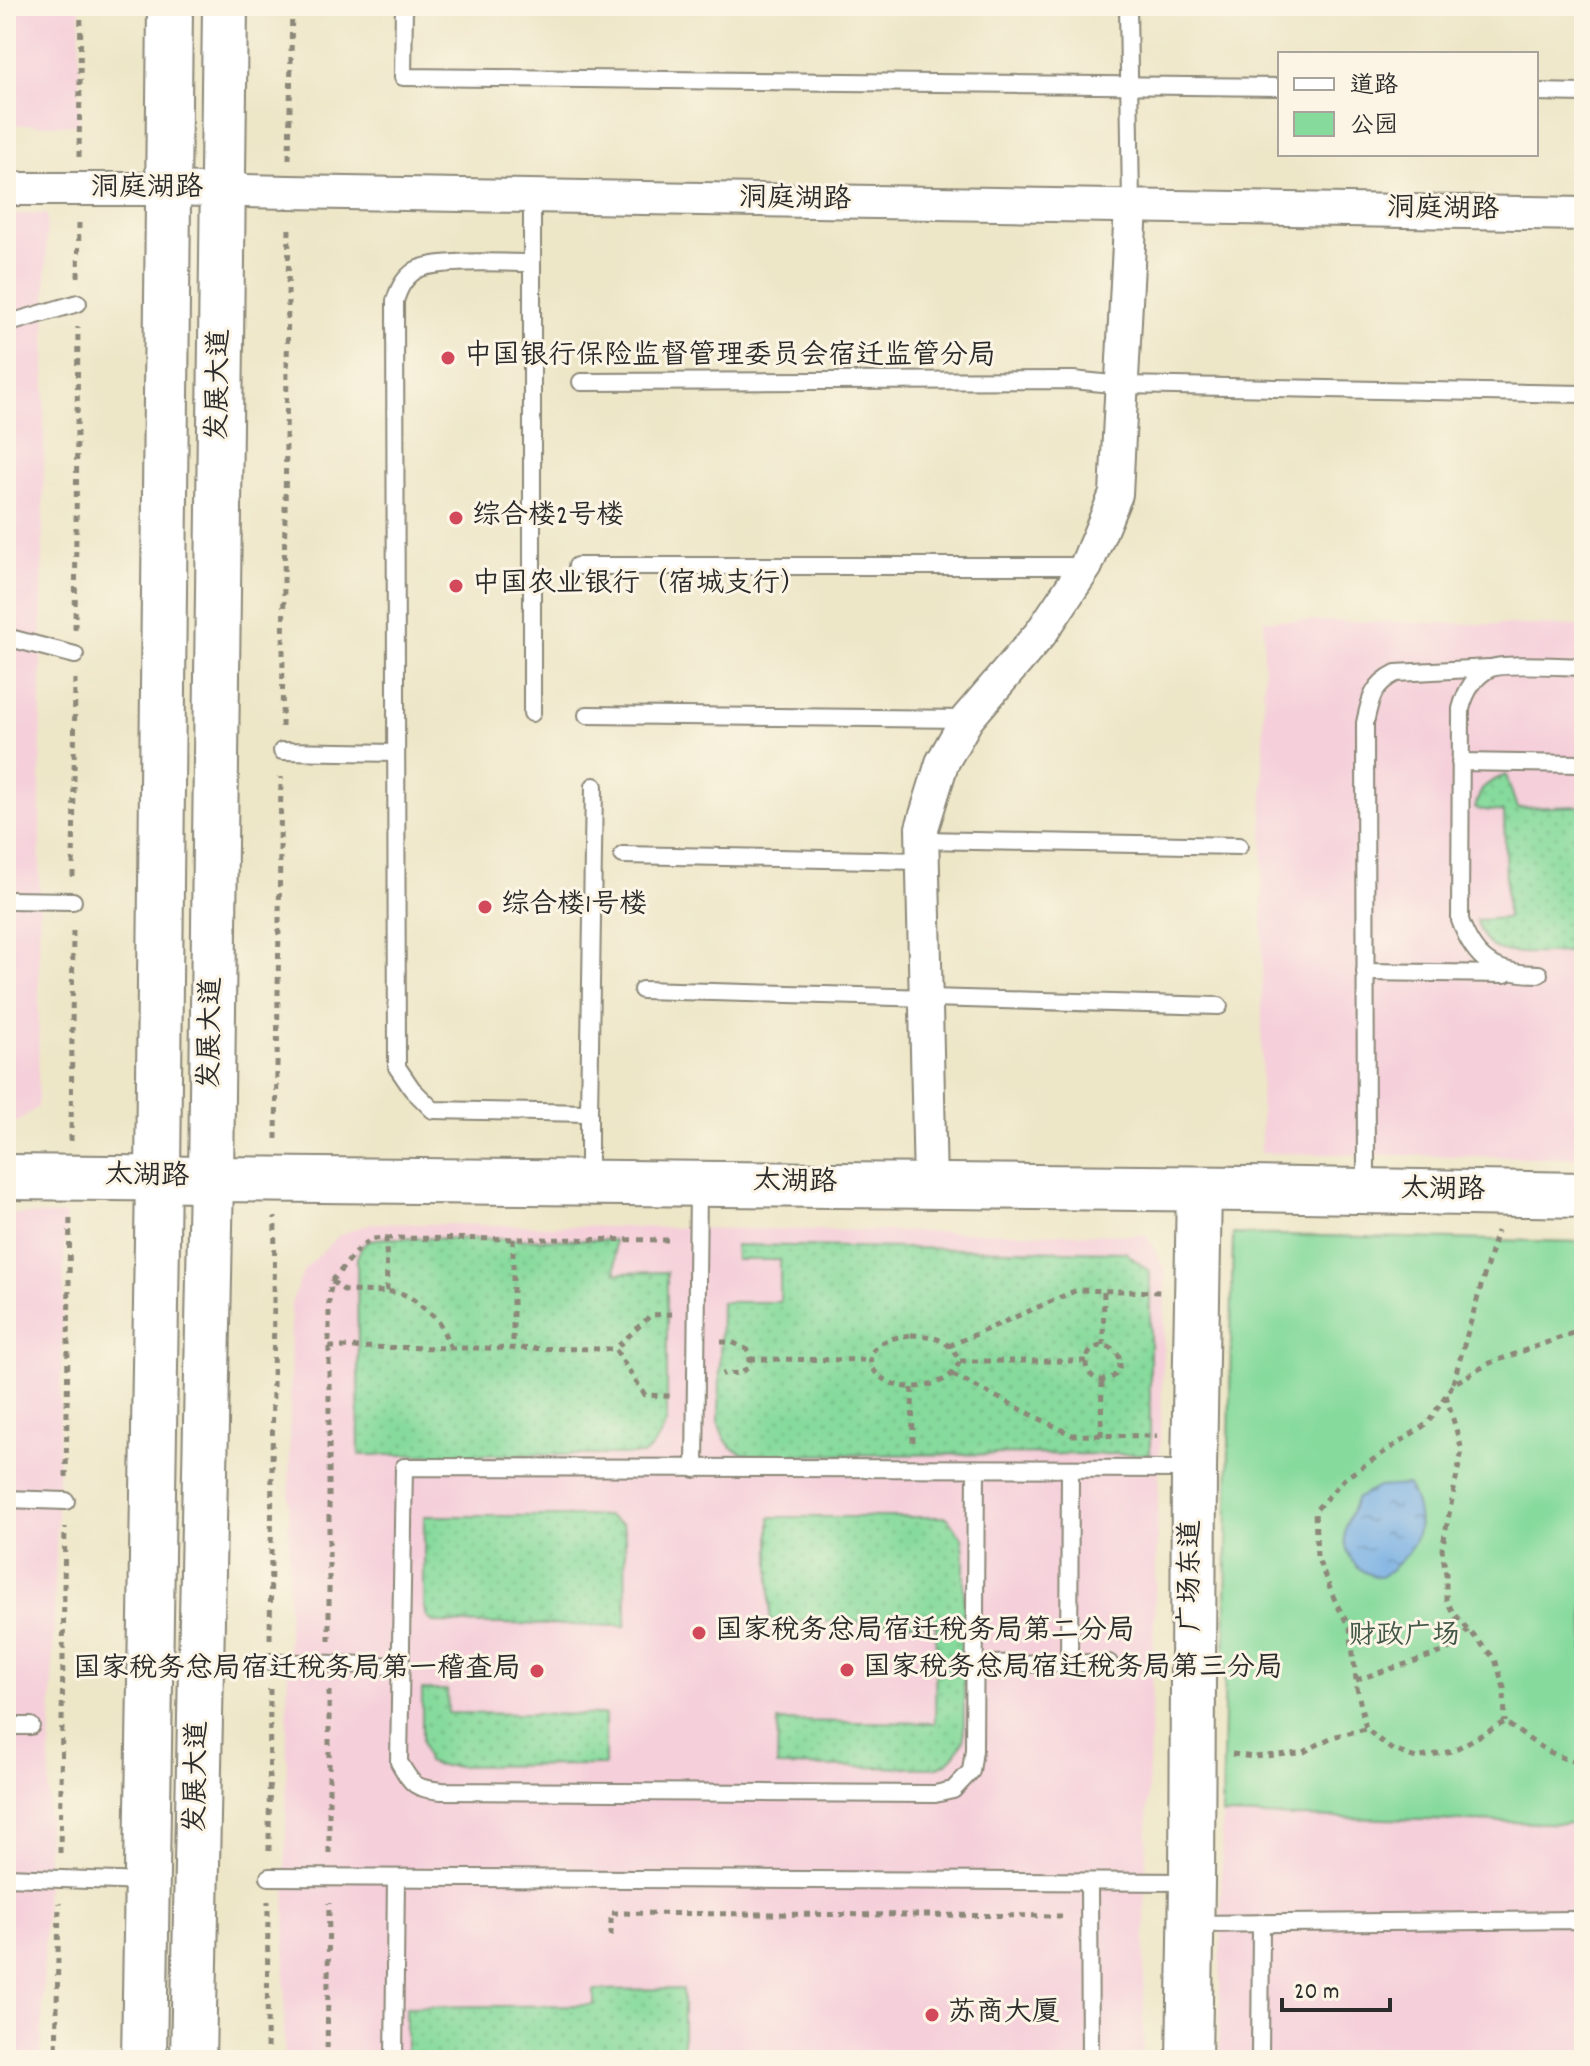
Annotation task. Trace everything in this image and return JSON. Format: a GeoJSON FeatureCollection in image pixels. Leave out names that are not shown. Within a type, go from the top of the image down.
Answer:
{"type":"FeatureCollection","features":[{"type":"Feature","properties":{"kind":"main road","name":"发展大道"},"geometry":{"type":"LineString","coordinates":[[144,2060],[158,1177],[170,6]]}},
{"type":"Feature","properties":{"kind":"main road","name":"发展大道"},"geometry":{"type":"LineString","coordinates":[[193,2060],[211,1179],[225,6]]}},
{"type":"Feature","properties":{"kind":"main road","name":"太湖路"},"geometry":{"type":"LineString","coordinates":[[6,1177],[930,1185],[1584,1195]]}},
{"type":"Feature","properties":{"kind":"main road","name":"广场东道"},"geometry":{"type":"LineString","coordinates":[[1189,2060],[1199,1189]]}},
{"type":"Feature","properties":{"kind":"street","name":"洞庭湖路"},"geometry":{"type":"LineString","coordinates":[[6,189],[169,189],[1584,214]]}},
{"type":"Feature","properties":{"kind":"street"},"geometry":{"type":"LineString","coordinates":[[930,1185],[922,828],[942,763],[967,719],[1041,633],[1086,566],[1116,494],[1131,206]]}},
{"type":"Feature","properties":{"kind":"lane"},"geometry":{"type":"LineString","coordinates":[[404,6],[403,77],[1278,87]]}},
{"type":"Feature","properties":{"kind":"lane"},"geometry":{"type":"LineString","coordinates":[[1128,6],[1131,206]]}},
{"type":"Feature","properties":{"kind":"lane"},"geometry":{"type":"LineString","coordinates":[[1538,92],[1584,93]]}},
{"type":"Feature","properties":{"kind":"lane"},"geometry":{"type":"LineString","coordinates":[[532,196],[532,713]]}},
{"type":"Feature","properties":{"kind":"lane"},"geometry":{"type":"LineString","coordinates":[[532,263],[433,264],[415,271],[400,285],[395,301],[397,1067],[412,1089],[433,1110],[589,1113]]}},
{"type":"Feature","properties":{"kind":"lane"},"geometry":{"type":"LineString","coordinates":[[6,324],[78,303]]}},
{"type":"Feature","properties":{"kind":"lane"},"geometry":{"type":"LineString","coordinates":[[581,382],[1073,380],[1122,385],[1584,394]]}},
{"type":"Feature","properties":{"kind":"lane"},"geometry":{"type":"LineString","coordinates":[[577,566],[1086,566]]}},
{"type":"Feature","properties":{"kind":"lane"},"geometry":{"type":"LineString","coordinates":[[6,637],[75,655]]}},
{"type":"Feature","properties":{"kind":"lane"},"geometry":{"type":"LineString","coordinates":[[1366,1191],[1365,723],[1374,691],[1384,679],[1396,673],[1503,666],[1584,667]]}},
{"type":"Feature","properties":{"kind":"lane"},"geometry":{"type":"LineString","coordinates":[[1489,668],[1466,690],[1461,709],[1460,920],[1474,950],[1494,966],[1515,974]]}},
{"type":"Feature","properties":{"kind":"lane"},"geometry":{"type":"LineString","coordinates":[[587,715],[967,719]]}},
{"type":"Feature","properties":{"kind":"lane"},"geometry":{"type":"LineString","coordinates":[[282,751],[396,753]]}},
{"type":"Feature","properties":{"kind":"lane"},"geometry":{"type":"LineString","coordinates":[[1460,762],[1584,764]]}},
{"type":"Feature","properties":{"kind":"lane"},"geometry":{"type":"LineString","coordinates":[[589,1182],[594,786]]}},
{"type":"Feature","properties":{"kind":"lane"},"geometry":{"type":"LineString","coordinates":[[623,855],[1239,846]]}},
{"type":"Feature","properties":{"kind":"lane"},"geometry":{"type":"LineString","coordinates":[[6,900],[73,901]]}},
{"type":"Feature","properties":{"kind":"lane"},"geometry":{"type":"LineString","coordinates":[[1365,972],[1539,974]]}},
{"type":"Feature","properties":{"kind":"lane"},"geometry":{"type":"LineString","coordinates":[[642,990],[1219,1006]]}},
{"type":"Feature","properties":{"kind":"lane"},"geometry":{"type":"LineString","coordinates":[[695,1469],[698,1183]]}},
{"type":"Feature","properties":{"kind":"lane"},"geometry":{"type":"LineString","coordinates":[[976,1469],[974,1750],[971,1771],[953,1790],[935,1794],[458,1791],[421,1789],[408,1778],[399,1762],[404,1467],[1101,1469],[1194,1453]]}},
{"type":"Feature","properties":{"kind":"lane"},"geometry":{"type":"LineString","coordinates":[[1069,1664],[1070,1469]]}},
{"type":"Feature","properties":{"kind":"lane"},"geometry":{"type":"LineString","coordinates":[[6,1499],[66,1501]]}},
{"type":"Feature","properties":{"kind":"lane"},"geometry":{"type":"LineString","coordinates":[[270,1662],[401,1666]]}},
{"type":"Feature","properties":{"kind":"lane"},"geometry":{"type":"LineString","coordinates":[[975,1664],[1109,1663]]}},
{"type":"Feature","properties":{"kind":"lane"},"geometry":{"type":"LineString","coordinates":[[6,1726],[31,1726]]}},
{"type":"Feature","properties":{"kind":"lane"},"geometry":{"type":"LineString","coordinates":[[6,1877],[147,1882]]}},
{"type":"Feature","properties":{"kind":"lane"},"geometry":{"type":"LineString","coordinates":[[269,1877],[1089,1882],[1192,1903],[1261,1923],[1575,1920],[1584,1923]]}},
{"type":"Feature","properties":{"kind":"lane"},"geometry":{"type":"LineString","coordinates":[[394,2060],[396,1878]]}},
{"type":"Feature","properties":{"kind":"lane"},"geometry":{"type":"LineString","coordinates":[[1089,1882],[1090,2060]]}},
{"type":"Feature","properties":{"kind":"lane"},"geometry":{"type":"LineString","coordinates":[[1260,2060],[1261,1923]]}},
{"type":"Feature","properties":{"kind":"path"},"geometry":{"type":"LineString","coordinates":[[56,2060],[71,1177],[81,6]]}},
{"type":"Feature","properties":{"kind":"path"},"geometry":{"type":"LineString","coordinates":[[267,2060],[292,6]]}},
{"type":"Feature","properties":{"kind":"path"},"geometry":{"type":"LineString","coordinates":[[1505,1722],[1452,1751],[1416,1758],[1391,1749],[1366,1729],[1350,1628],[1317,1557],[1315,1511],[1344,1479],[1428,1423],[1453,1384],[1507,1194]]}},
{"type":"Feature","properties":{"kind":"path"},"geometry":{"type":"LineString","coordinates":[[386,1238],[387,1292]]}},
{"type":"Feature","properties":{"kind":"path"},"geometry":{"type":"LineString","coordinates":[[327,2060],[329,1297],[332,1281],[360,1247],[372,1239],[698,1241]]}},
{"type":"Feature","properties":{"kind":"path"},"geometry":{"type":"LineString","coordinates":[[513,1239],[513,1349]]}},
{"type":"Feature","properties":{"kind":"path"},"geometry":{"type":"LineString","coordinates":[[332,1281],[345,1291],[398,1292],[438,1320],[451,1348]]}},
{"type":"Feature","properties":{"kind":"path"},"geometry":{"type":"LineString","coordinates":[[949,1346],[1077,1290],[1197,1292]]}},
{"type":"Feature","properties":{"kind":"path"},"geometry":{"type":"LineString","coordinates":[[1103,1346],[1104,1290]]}},
{"type":"Feature","properties":{"kind":"path"},"geometry":{"type":"LineString","coordinates":[[329,1347],[615,1349],[651,1315],[697,1313]]}},
{"type":"Feature","properties":{"kind":"path"},"geometry":{"type":"LineString","coordinates":[[1453,1384],[1490,1363],[1584,1329]]}},
{"type":"Feature","properties":{"kind":"path"},"geometry":{"type":"LineString","coordinates":[[928,1335],[949,1346],[960,1361],[953,1375],[943,1381],[912,1388],[895,1386],[881,1378],[869,1360],[871,1351],[879,1343],[896,1336],[928,1335]]}},
{"type":"Feature","properties":{"kind":"path"},"geometry":{"type":"LineString","coordinates":[[697,1343],[732,1342],[748,1350],[750,1359],[748,1368],[739,1373],[697,1375]]}},
{"type":"Feature","properties":{"kind":"path"},"geometry":{"type":"LineString","coordinates":[[1103,1346],[1118,1355],[1120,1364],[1111,1378],[1102,1380],[1093,1377],[1086,1361],[1089,1353],[1103,1346]]}},
{"type":"Feature","properties":{"kind":"path"},"geometry":{"type":"LineString","coordinates":[[615,1349],[645,1395],[696,1396]]}},
{"type":"Feature","properties":{"kind":"path"},"geometry":{"type":"LineString","coordinates":[[750,1359],[869,1360]]}},
{"type":"Feature","properties":{"kind":"path"},"geometry":{"type":"LineString","coordinates":[[960,1361],[1086,1361]]}},
{"type":"Feature","properties":{"kind":"path"},"geometry":{"type":"LineString","coordinates":[[953,1375],[1072,1435],[1101,1435],[1194,1453]]}},
{"type":"Feature","properties":{"kind":"path"},"geometry":{"type":"LineString","coordinates":[[1101,1469],[1102,1380]]}},
{"type":"Feature","properties":{"kind":"path"},"geometry":{"type":"LineString","coordinates":[[912,1388],[913,1469]]}},
{"type":"Feature","properties":{"kind":"path"},"geometry":{"type":"LineString","coordinates":[[1446,1395],[1462,1450],[1442,1549],[1446,1599],[1453,1613],[1495,1659],[1504,1688],[1505,1722]]}},
{"type":"Feature","properties":{"kind":"path"},"geometry":{"type":"LineString","coordinates":[[1356,1680],[1446,1651],[1468,1630]]}},
{"type":"Feature","properties":{"kind":"path"},"geometry":{"type":"LineString","coordinates":[[1505,1722],[1539,1746],[1576,1762],[1584,1762]]}},
{"type":"Feature","properties":{"kind":"path"},"geometry":{"type":"LineString","coordinates":[[1192,1748],[1253,1757],[1302,1753],[1332,1737],[1366,1729]]}},
{"type":"Feature","properties":{"kind":"path"},"geometry":{"type":"LineString","coordinates":[[611,1936],[611,1913],[1089,1916]]}},
{"type":"Feature","properties":{"kind":"shaded area"},"geometry":{"type":"Polygon","coordinates":[[[6,6],[80,6],[79,125],[6,125],[6,6]]]}},
{"type":"Feature","properties":{"kind":"shaded area"},"geometry":{"type":"Polygon","coordinates":[[[6,214],[47,214],[38,1107],[6,1129],[6,214]]]}},
{"type":"Feature","properties":{"kind":"shaded area"},"geometry":{"type":"Polygon","coordinates":[[[1264,620],[1584,626],[1584,1158],[1261,1153],[1264,620]]]}},
{"type":"Feature","properties":{"kind":"shaded area"},"geometry":{"type":"Polygon","coordinates":[[[6,1214],[66,1215],[41,2060],[6,2060],[6,1214]]]}},
{"type":"Feature","properties":{"kind":"shaded area"},"geometry":{"type":"Polygon","coordinates":[[[371,1223],[1146,1235],[1166,1271],[1146,1858],[1143,2060],[284,2060],[291,1303],[304,1270],[339,1235],[371,1223]]]}},
{"type":"Feature","properties":{"kind":"shaded area"},"geometry":{"type":"Polygon","coordinates":[[[1222,1815],[1584,1823],[1584,2060],[1219,2060],[1222,1815]]]}},
{"type":"Feature","properties":{"kind":"green space"},"geometry":{"type":"Polygon","coordinates":[[[1506,775],[1517,808],[1584,806],[1584,951],[1506,951],[1488,943],[1481,932],[1476,920],[1507,918],[1504,812],[1475,809],[1484,787],[1506,775]]]}},
{"type":"Feature","properties":{"kind":"green space","name":"财政广场"},"geometry":{"type":"Polygon","coordinates":[[[1233,1234],[1584,1242],[1584,1824],[1222,1815],[1233,1234]]]}},
{"type":"Feature","properties":{"kind":"green space"},"geometry":{"type":"Polygon","coordinates":[[[386,1238],[614,1240],[616,1273],[667,1272],[667,1418],[656,1443],[643,1455],[359,1455],[357,1258],[367,1242],[386,1238]]]}},
{"type":"Feature","properties":{"kind":"green space"},"geometry":{"type":"Polygon","coordinates":[[[735,1245],[1125,1252],[1150,1272],[1150,1454],[746,1455],[740,1452],[728,1443],[719,1424],[721,1302],[780,1302],[780,1260],[736,1260],[735,1245]]]}},
{"type":"Feature","properties":{"kind":"green space"},"geometry":{"type":"Polygon","coordinates":[[[424,1516],[607,1516],[623,1525],[626,1626],[434,1623],[427,1617],[424,1604],[424,1516]]]}},
{"type":"Feature","properties":{"kind":"green space"},"geometry":{"type":"Polygon","coordinates":[[[770,1517],[947,1517],[962,1538],[964,1551],[964,1738],[956,1753],[935,1768],[777,1766],[778,1721],[935,1723],[936,1624],[770,1621],[770,1517]]]}},
{"type":"Feature","properties":{"kind":"green space"},"geometry":{"type":"Polygon","coordinates":[[[422,1690],[447,1690],[448,1713],[605,1715],[605,1765],[438,1766],[427,1762],[422,1742],[422,1690]]]}},
{"type":"Feature","properties":{"kind":"green space"},"geometry":{"type":"Polygon","coordinates":[[[683,1989],[683,2060],[406,2060],[406,2007],[594,2005],[594,1990],[683,1989]]]}},
{"type":"Feature","properties":{"kind":"water"},"geometry":{"type":"Polygon","coordinates":[[[1408,1485],[1415,1500],[1419,1526],[1411,1548],[1381,1577],[1365,1572],[1353,1562],[1345,1540],[1346,1527],[1356,1499],[1378,1487],[1408,1485]]]}},
{"type":"Feature","properties":{"kind":"place","name":"中国银行保险监督管理委员会宿迁监管分局"},"geometry":{"type":"Point","coordinates":[448,358]}},
{"type":"Feature","properties":{"kind":"place","name":"综合楼2号楼"},"geometry":{"type":"Point","coordinates":[456,518]}},
{"type":"Feature","properties":{"kind":"place","name":"中国农业银行（宿城支行）"},"geometry":{"type":"Point","coordinates":[456,586]}},
{"type":"Feature","properties":{"kind":"place","name":"综合楼1号楼"},"geometry":{"type":"Point","coordinates":[485,907]}},
{"type":"Feature","properties":{"kind":"place","name":"国家税务总局宿迁税务局第二分局"},"geometry":{"type":"Point","coordinates":[699,1633]}},
{"type":"Feature","properties":{"kind":"place","name":"国家税务总局宿迁税务局第三分局"},"geometry":{"type":"Point","coordinates":[847,1670]}},
{"type":"Feature","properties":{"kind":"place","name":"国家税务总局宿迁税务局第一稽查局"},"geometry":{"type":"Point","coordinates":[537,1671]}},
{"type":"Feature","properties":{"kind":"place","name":"苏商大厦"},"geometry":{"type":"Point","coordinates":[932,2015]}}]}
